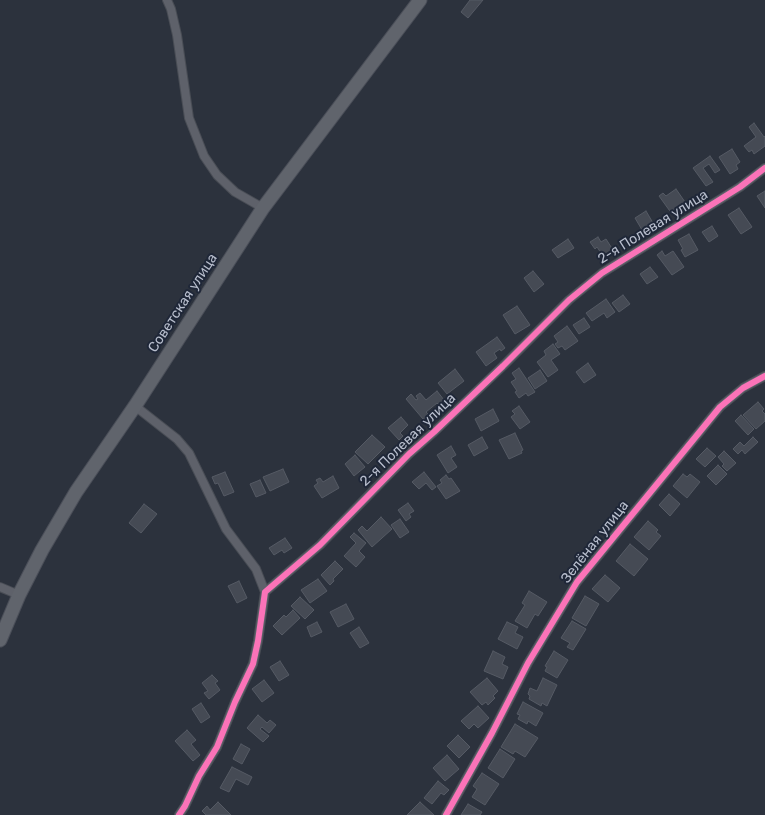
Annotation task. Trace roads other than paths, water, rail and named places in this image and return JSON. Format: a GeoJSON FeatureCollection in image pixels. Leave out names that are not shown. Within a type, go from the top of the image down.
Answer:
{"type":"FeatureCollection","features":[{"type":"Feature","properties":{"kind":"main road","name":"Советская улица"},"geometry":{"type":"LineString","coordinates":[[0,640],[19,595],[42,550],[76,492],[135,406],[263,208],[420,0]]}},
{"type":"Feature","properties":{"kind":"street"},"geometry":{"type":"LineString","coordinates":[[167,0],[171,9],[177,36],[189,118],[204,156],[217,175],[235,192],[263,208]]}},
{"type":"Feature","properties":{"kind":"street","name":"2-я Полевая улица"},"geometry":{"type":"LineString","coordinates":[[265,592],[320,545],[409,454],[503,366],[569,300],[602,273],[740,187],[765,168]]}},
{"type":"Feature","properties":{"kind":"street","name":"Зелёная улица"},"geometry":{"type":"LineString","coordinates":[[446,815],[492,733],[528,662],[577,582],[720,407],[743,388],[765,376]]}},
{"type":"Feature","properties":{"kind":"street"},"geometry":{"type":"LineString","coordinates":[[135,406],[177,439],[189,453],[226,529],[256,569],[265,592],[253,664],[235,702],[217,747],[199,776],[185,806],[179,815]]}},
{"type":"Feature","properties":{"kind":"street"},"geometry":{"type":"LineString","coordinates":[[0,587],[19,595]]}}]}
